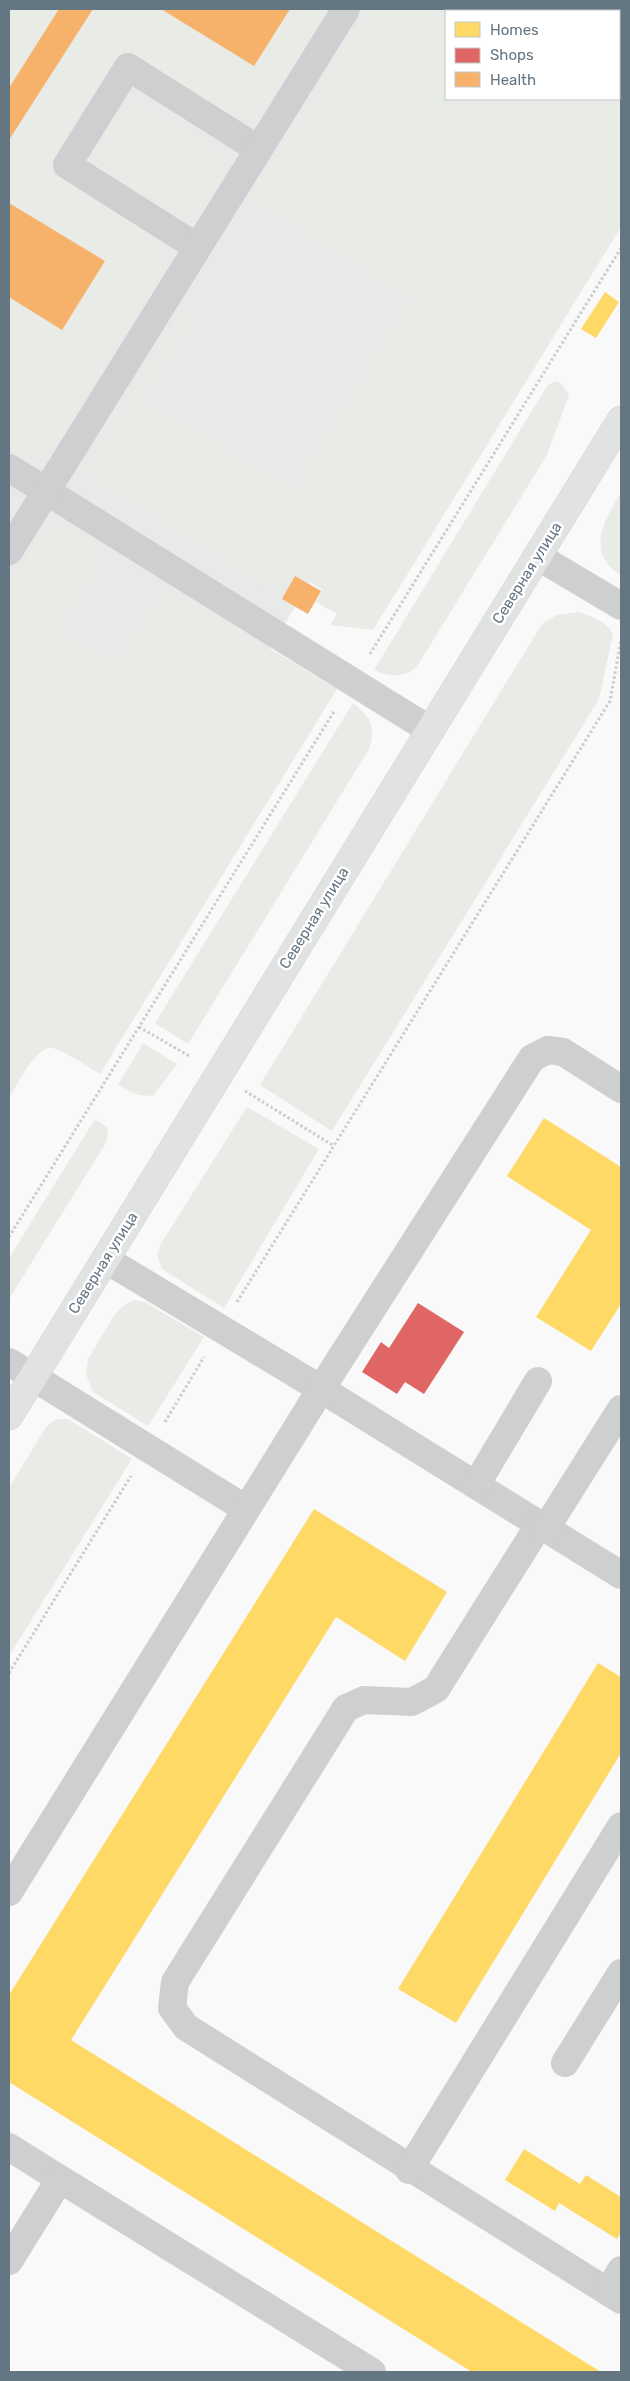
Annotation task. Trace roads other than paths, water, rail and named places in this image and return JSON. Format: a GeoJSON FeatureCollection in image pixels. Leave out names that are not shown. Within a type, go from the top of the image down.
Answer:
{"type":"FeatureCollection","features":[{"type":"Feature","properties":{"kind":"main road","name":"Северная улица"},"geometry":{"type":"LineString","coordinates":[[9,1416],[621,420]]}},
{"type":"Feature","properties":{"kind":"street"},"geometry":{"type":"LineString","coordinates":[[9,552],[346,9]]}},
{"type":"Feature","properties":{"kind":"street"},"geometry":{"type":"LineString","coordinates":[[197,247],[67,165],[128,67],[258,149]]}},
{"type":"Feature","properties":{"kind":"street"},"geometry":{"type":"LineString","coordinates":[[9,468],[430,730]]}},
{"type":"Feature","properties":{"kind":"street"},"geometry":{"type":"LineString","coordinates":[[537,556],[621,606]]}},
{"type":"Feature","properties":{"kind":"street"},"geometry":{"type":"LineString","coordinates":[[9,1892],[321,1389],[532,1058],[548,1050],[563,1052],[621,1089]]}},
{"type":"Feature","properties":{"kind":"street"},"geometry":{"type":"LineString","coordinates":[[105,1259],[220,1330],[321,1389],[621,1576]]}},
{"type":"Feature","properties":{"kind":"street"},"geometry":{"type":"LineString","coordinates":[[9,1362],[246,1509]]}},
{"type":"Feature","properties":{"kind":"street"},"geometry":{"type":"LineString","coordinates":[[476,1485],[538,1381]]}},
{"type":"Feature","properties":{"kind":"street"},"geometry":{"type":"LineString","coordinates":[[617,2287],[410,2170],[186,2027],[172,2008],[175,1982],[346,1708],[364,1700],[412,1702],[436,1689],[621,1409]]}},
{"type":"Feature","properties":{"kind":"street"},"geometry":{"type":"LineString","coordinates":[[410,2170],[621,1826]]}},
{"type":"Feature","properties":{"kind":"street"},"geometry":{"type":"LineString","coordinates":[[565,2063],[621,1973]]}},
{"type":"Feature","properties":{"kind":"street"},"geometry":{"type":"LineString","coordinates":[[9,2147],[372,2372]]}},
{"type":"Feature","properties":{"kind":"street"},"geometry":{"type":"LineString","coordinates":[[9,2262],[60,2178]]}}]}
